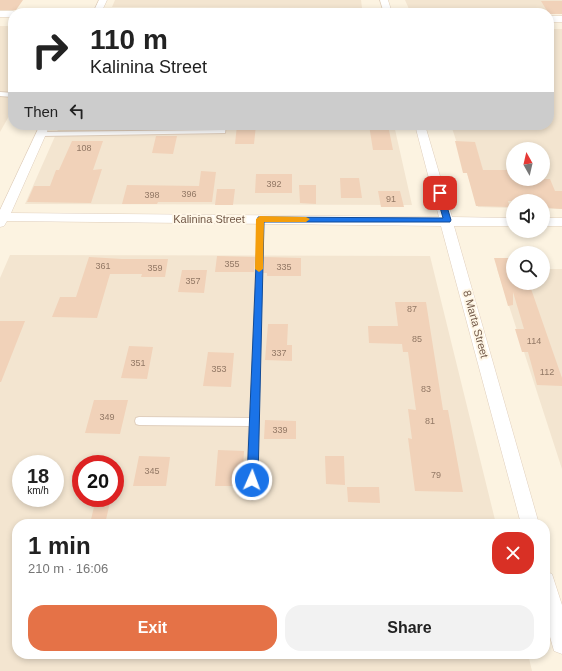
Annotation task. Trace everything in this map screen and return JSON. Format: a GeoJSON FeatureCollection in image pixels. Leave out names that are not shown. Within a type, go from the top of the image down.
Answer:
{"type":"FeatureCollection","features":[{"type":"Feature","properties":{"kind":"street"},"geometry":{"type":"LineString","coordinates":[[1,219],[43,130]]}},
{"type":"Feature","properties":{"kind":"street","name":"8 Marta Street"},"geometry":{"type":"LineString","coordinates":[[421,130],[448,220],[529,519]]}},
{"type":"Feature","properties":{"kind":"street","name":"Kalinina Street"},"geometry":{"type":"LineString","coordinates":[[1,219],[448,220],[506,222]]}},
{"type":"Feature","properties":{"kind":"street"},"geometry":{"type":"LineString","coordinates":[[550,222],[562,222]]}},
{"type":"Feature","properties":{"kind":"street"},"geometry":{"type":"LineString","coordinates":[[550,599],[562,643]]}},
{"type":"Feature","properties":{"kind":"lane"},"geometry":{"type":"LineString","coordinates":[[43,130],[223,132],[223,130]]}},
{"type":"Feature","properties":{"kind":"lane"},"geometry":{"type":"LineString","coordinates":[[252,495],[260,219]]}},
{"type":"Feature","properties":{"kind":"lane"},"geometry":{"type":"LineString","coordinates":[[138,421],[254,422]]}},
{"type":"Feature","properties":{"kind":"shaded area"},"geometry":{"type":"Polygon","coordinates":[[[115,0],[361,0],[362,8],[112,7],[115,0]]]}},
{"type":"Feature","properties":{"kind":"shaded area"},"geometry":{"type":"Polygon","coordinates":[[[405,0],[562,0],[562,10],[554,10],[554,8],[409,8],[405,0]]]}},
{"type":"Feature","properties":{"kind":"shaded area"},"geometry":{"type":"Polygon","coordinates":[[[0,26],[8,26],[8,118],[0,132],[0,26]]]}},
{"type":"Feature","properties":{"kind":"shaded area"},"geometry":{"type":"Polygon","coordinates":[[[554,29],[562,29],[562,209],[550,208],[550,194],[506,194],[506,208],[478,207],[453,130],[554,130],[554,29]]]}},
{"type":"Feature","properties":{"kind":"shaded area"},"geometry":{"type":"Polygon","coordinates":[[[58,130],[395,130],[412,205],[25,204],[58,130]]]}},
{"type":"Feature","properties":{"kind":"shaded area"},"geometry":{"type":"Polygon","coordinates":[[[10,255],[430,256],[495,519],[12,519],[12,659],[529,659],[532,671],[0,671],[0,278],[10,255]]]}},
{"type":"Feature","properties":{"kind":"shaded area"},"geometry":{"type":"Polygon","coordinates":[[[497,269],[506,269],[506,290],[550,290],[550,269],[562,269],[562,469],[497,269]]]}},
{"type":"Feature","properties":{"kind":"building"},"geometry":{"type":"Polygon","coordinates":[[[0,0],[23,0],[17,8],[0,10],[0,0]]]}},
{"type":"Feature","properties":{"kind":"building"},"geometry":{"type":"Polygon","coordinates":[[[541,1],[562,1],[562,14],[554,14],[554,8],[545,8],[541,1]]]}},
{"type":"Feature","properties":{"kind":"building"},"geometry":{"type":"Polygon","coordinates":[[[236,130],[255,130],[254,144],[235,144],[236,130]]]}},
{"type":"Feature","properties":{"kind":"building"},"geometry":{"type":"Polygon","coordinates":[[[370,130],[389,130],[393,150],[373,150],[370,130]]]}},
{"type":"Feature","properties":{"kind":"building"},"geometry":{"type":"Polygon","coordinates":[[[156,136],[177,136],[173,154],[152,153],[156,136]]]}},
{"type":"Feature","properties":{"kind":"building"},"geometry":{"type":"Polygon","coordinates":[[[72,141],[103,141],[93,170],[102,169],[91,203],[27,202],[34,186],[50,186],[56,170],[59,170],[72,141]]]}},
{"type":"Feature","properties":{"kind":"building"},"geometry":{"type":"Polygon","coordinates":[[[455,141],[475,142],[483,170],[506,170],[506,186],[550,186],[550,179],[555,191],[562,191],[562,209],[550,208],[550,194],[506,194],[506,207],[476,206],[467,173],[463,173],[455,141]]]}},
{"type":"Feature","properties":{"kind":"building"},"geometry":{"type":"Polygon","coordinates":[[[201,171],[216,172],[212,202],[122,204],[127,185],[199,186],[201,171]]]}},
{"type":"Feature","properties":{"kind":"building"},"geometry":{"type":"Polygon","coordinates":[[[256,174],[292,174],[292,193],[255,193],[256,174]]]}},
{"type":"Feature","properties":{"kind":"building"},"geometry":{"type":"Polygon","coordinates":[[[340,178],[359,178],[362,198],[341,198],[340,178]]]}},
{"type":"Feature","properties":{"kind":"building"},"geometry":{"type":"Polygon","coordinates":[[[299,185],[316,185],[316,204],[300,203],[299,185]]]}},
{"type":"Feature","properties":{"kind":"building"},"geometry":{"type":"Polygon","coordinates":[[[217,189],[235,189],[233,205],[215,205],[217,189]]]}},
{"type":"Feature","properties":{"kind":"building"},"geometry":{"type":"Polygon","coordinates":[[[378,191],[400,191],[404,207],[381,207],[378,191]]]}},
{"type":"Feature","properties":{"kind":"building"},"geometry":{"type":"Polygon","coordinates":[[[217,256],[255,257],[254,272],[215,272],[217,256]]]}},
{"type":"Feature","properties":{"kind":"building"},"geometry":{"type":"Polygon","coordinates":[[[89,257],[168,259],[165,277],[141,277],[142,274],[110,274],[97,318],[52,317],[60,297],[76,297],[89,257]]]}},
{"type":"Feature","properties":{"kind":"building"},"geometry":{"type":"Polygon","coordinates":[[[264,257],[301,258],[301,276],[267,276],[267,273],[263,273],[264,257]]]}},
{"type":"Feature","properties":{"kind":"building"},"geometry":{"type":"Polygon","coordinates":[[[494,258],[506,258],[506,290],[531,290],[562,378],[562,386],[537,385],[528,352],[522,352],[515,329],[524,329],[513,292],[513,305],[508,306],[494,258]]]}},
{"type":"Feature","properties":{"kind":"building"},"geometry":{"type":"Polygon","coordinates":[[[182,270],[207,270],[204,293],[178,292],[182,270]]]}},
{"type":"Feature","properties":{"kind":"building"},"geometry":{"type":"Polygon","coordinates":[[[395,302],[426,302],[443,410],[448,410],[463,492],[415,491],[408,438],[412,439],[408,409],[416,410],[408,352],[403,352],[402,344],[369,343],[368,326],[398,326],[395,302]]]}},
{"type":"Feature","properties":{"kind":"building"},"geometry":{"type":"Polygon","coordinates":[[[0,321],[25,321],[1,382],[0,382],[0,321]]]}},
{"type":"Feature","properties":{"kind":"building"},"geometry":{"type":"Polygon","coordinates":[[[268,324],[288,324],[287,345],[292,345],[292,361],[265,360],[268,324]]]}},
{"type":"Feature","properties":{"kind":"building"},"geometry":{"type":"Polygon","coordinates":[[[129,346],[153,347],[147,379],[121,378],[129,346]]]}},
{"type":"Feature","properties":{"kind":"building"},"geometry":{"type":"Polygon","coordinates":[[[208,352],[234,353],[231,387],[203,386],[208,352]]]}},
{"type":"Feature","properties":{"kind":"building"},"geometry":{"type":"Polygon","coordinates":[[[94,400],[128,400],[120,434],[85,433],[94,400]]]}},
{"type":"Feature","properties":{"kind":"building"},"geometry":{"type":"Polygon","coordinates":[[[265,420],[296,421],[296,439],[264,439],[265,420]]]}},
{"type":"Feature","properties":{"kind":"building"},"geometry":{"type":"Polygon","coordinates":[[[218,450],[244,451],[242,486],[215,486],[218,450]]]}},
{"type":"Feature","properties":{"kind":"building"},"geometry":{"type":"Polygon","coordinates":[[[139,456],[170,457],[166,486],[133,486],[139,456]]]}},
{"type":"Feature","properties":{"kind":"building"},"geometry":{"type":"Polygon","coordinates":[[[325,456],[344,456],[345,485],[326,484],[325,456]]]}},
{"type":"Feature","properties":{"kind":"building"},"geometry":{"type":"Polygon","coordinates":[[[347,487],[379,487],[380,503],[348,502],[347,487]]]}},
{"type":"Feature","properties":{"kind":"building"},"geometry":{"type":"Polygon","coordinates":[[[94,507],[109,507],[106,519],[91,519],[94,507]]]}},
{"type":"Feature","properties":{"kind":"slow traffic"},"geometry":{"type":"LineString","coordinates":[[259,269],[260,219],[306,219]]}},
{"type":"Feature","properties":{"kind":"route"},"geometry":{"type":"LineString","coordinates":[[252,480],[260,219],[448,220],[440,193]]}}]}
